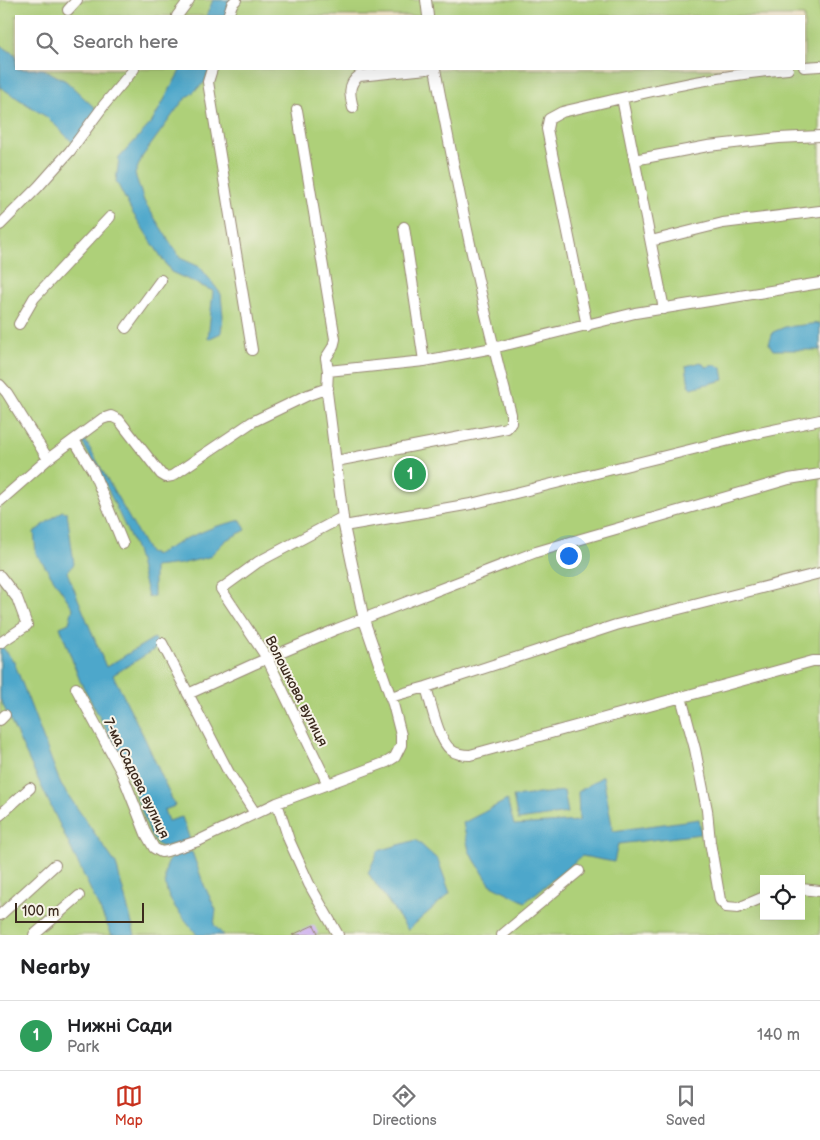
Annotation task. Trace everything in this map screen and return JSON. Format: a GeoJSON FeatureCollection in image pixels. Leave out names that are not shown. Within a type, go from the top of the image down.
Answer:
{"type":"FeatureCollection","features":[{"type":"Feature","properties":{"kind":"street"},"geometry":{"type":"LineString","coordinates":[[68,10],[77,0]]}},
{"type":"Feature","properties":{"kind":"street"},"geometry":{"type":"LineString","coordinates":[[178,15],[189,0]]}},
{"type":"Feature","properties":{"kind":"street"},"geometry":{"type":"LineString","coordinates":[[228,15],[232,4],[236,0]]}},
{"type":"Feature","properties":{"kind":"street"},"geometry":{"type":"LineString","coordinates":[[426,0],[428,15]]}},
{"type":"Feature","properties":{"kind":"street"},"geometry":{"type":"LineString","coordinates":[[805,68],[820,66]]}},
{"type":"Feature","properties":{"kind":"street"},"geometry":{"type":"LineString","coordinates":[[0,225],[70,151],[104,104],[133,70]]}},
{"type":"Feature","properties":{"kind":"street"},"geometry":{"type":"LineString","coordinates":[[212,70],[208,82],[252,350]]}},
{"type":"Feature","properties":{"kind":"street"},"geometry":{"type":"LineString","coordinates":[[353,108],[350,86],[353,80],[359,76],[417,70]]}},
{"type":"Feature","properties":{"kind":"street"},"geometry":{"type":"LineString","coordinates":[[336,461],[507,428],[511,423],[511,414],[493,348],[456,184],[435,70]]}},
{"type":"Feature","properties":{"kind":"street"},"geometry":{"type":"LineString","coordinates":[[587,326],[547,128],[547,123],[551,116],[680,84],[775,70]]}},
{"type":"Feature","properties":{"kind":"street"},"geometry":{"type":"LineString","coordinates":[[622,98],[664,309]]}},
{"type":"Feature","properties":{"kind":"street"},"geometry":{"type":"LineString","coordinates":[[162,644],[228,773],[255,813],[387,762],[395,757],[401,745],[401,735],[390,697],[364,620],[343,521],[326,358],[333,347],[335,339],[297,110]]}},
{"type":"Feature","properties":{"kind":"street"},"geometry":{"type":"LineString","coordinates":[[634,160],[708,146],[779,138],[820,136]]}},
{"type":"Feature","properties":{"kind":"street"},"geometry":{"type":"LineString","coordinates":[[651,241],[723,223],[820,211]]}},
{"type":"Feature","properties":{"kind":"street"},"geometry":{"type":"LineString","coordinates":[[19,324],[34,298],[110,217]]}},
{"type":"Feature","properties":{"kind":"street"},"geometry":{"type":"LineString","coordinates":[[404,228],[424,361]]}},
{"type":"Feature","properties":{"kind":"street"},"geometry":{"type":"LineString","coordinates":[[126,328],[161,280]]}},
{"type":"Feature","properties":{"kind":"street"},"geometry":{"type":"LineString","coordinates":[[328,371],[424,361],[493,348],[635,314],[820,283]]}},
{"type":"Feature","properties":{"kind":"street"},"geometry":{"type":"LineString","coordinates":[[0,501],[48,459],[102,419],[111,416],[119,420],[161,474],[172,476],[252,422],[308,395],[328,388]]}},
{"type":"Feature","properties":{"kind":"street"},"geometry":{"type":"LineString","coordinates":[[4,389],[48,459]]}},
{"type":"Feature","properties":{"kind":"street"},"geometry":{"type":"LineString","coordinates":[[0,401],[4,389]]}},
{"type":"Feature","properties":{"kind":"street"},"geometry":{"type":"LineString","coordinates":[[343,521],[472,504],[750,435],[820,420]]}},
{"type":"Feature","properties":{"kind":"street"},"geometry":{"type":"LineString","coordinates":[[74,440],[94,471],[124,544]]}},
{"type":"Feature","properties":{"kind":"street"},"geometry":{"type":"LineString","coordinates":[[188,694],[267,658],[536,552],[789,479],[820,474]]}},
{"type":"Feature","properties":{"kind":"street","name":"Волошкова вулиця"},"geometry":{"type":"LineString","coordinates":[[328,784],[267,658],[221,589],[258,562],[343,521]]}},
{"type":"Feature","properties":{"kind":"street"},"geometry":{"type":"LineString","coordinates":[[390,697],[616,625],[820,573]]}},
{"type":"Feature","properties":{"kind":"street"},"geometry":{"type":"LineString","coordinates":[[0,576],[17,598],[27,625],[0,643]]}},
{"type":"Feature","properties":{"kind":"street"},"geometry":{"type":"LineString","coordinates":[[426,687],[444,742],[451,750],[461,755],[470,755],[813,661],[820,661]]}},
{"type":"Feature","properties":{"kind":"street","name":"7-ма Садова вулиця"},"geometry":{"type":"LineString","coordinates":[[76,688],[121,771],[146,834],[154,848],[160,852],[167,851],[198,841],[255,813]]}},
{"type":"Feature","properties":{"kind":"street"},"geometry":{"type":"LineString","coordinates":[[681,697],[695,748],[720,900],[726,907],[738,908],[760,898]]}},
{"type":"Feature","properties":{"kind":"street"},"geometry":{"type":"LineString","coordinates":[[0,816],[30,788]]}},
{"type":"Feature","properties":{"kind":"street"},"geometry":{"type":"LineString","coordinates":[[278,803],[293,849],[309,884],[336,933]]}},
{"type":"Feature","properties":{"kind":"street"},"geometry":{"type":"LineString","coordinates":[[0,915],[55,865]]}},
{"type":"Feature","properties":{"kind":"street"},"geometry":{"type":"LineString","coordinates":[[502,935],[579,871]]}},
{"type":"Feature","properties":{"kind":"street"},"geometry":{"type":"LineString","coordinates":[[805,889],[820,891]]}},
{"type":"Feature","properties":{"kind":"street"},"geometry":{"type":"LineString","coordinates":[[34,935],[79,896]]}},
{"type":"Feature","properties":{"kind":"green space"},"geometry":{"type":"Polygon","coordinates":[[[0,0],[820,0],[820,935],[0,935],[0,0]]]}},
{"type":"Feature","properties":{"kind":"water"},"geometry":{"type":"Polygon","coordinates":[[[213,0],[231,0],[226,15],[206,15],[213,0]]]}},
{"type":"Feature","properties":{"kind":"water"},"geometry":{"type":"Polygon","coordinates":[[[0,45],[15,54],[15,70],[45,70],[66,81],[98,111],[74,144],[48,118],[0,87],[0,45]]]}},
{"type":"Feature","properties":{"kind":"water"},"geometry":{"type":"Polygon","coordinates":[[[180,70],[209,70],[205,82],[182,102],[142,157],[135,174],[144,201],[180,258],[200,267],[221,294],[223,316],[221,333],[208,339],[213,291],[171,272],[132,212],[116,181],[119,158],[152,122],[180,70]]]}},
{"type":"Feature","properties":{"kind":"water"},"geometry":{"type":"Polygon","coordinates":[[[820,323],[820,350],[773,350],[769,344],[773,332],[785,327],[820,323]]]}},
{"type":"Feature","properties":{"kind":"water"},"geometry":{"type":"Polygon","coordinates":[[[701,362],[706,367],[715,365],[722,368],[724,380],[691,388],[689,386],[686,366],[701,362]]]}},
{"type":"Feature","properties":{"kind":"water"},"geometry":{"type":"Polygon","coordinates":[[[84,438],[149,553],[156,555],[187,538],[214,527],[241,520],[246,530],[226,540],[209,557],[181,564],[154,567],[154,596],[148,597],[136,550],[103,479],[81,440],[84,438]]]}},
{"type":"Feature","properties":{"kind":"water"},"geometry":{"type":"Polygon","coordinates":[[[62,511],[67,512],[74,564],[67,572],[106,667],[154,638],[160,646],[113,675],[146,741],[175,806],[164,810],[168,821],[182,817],[190,840],[163,847],[158,845],[151,836],[129,777],[112,740],[80,681],[60,627],[69,623],[73,608],[36,553],[34,532],[62,511]]]}},
{"type":"Feature","properties":{"kind":"water"},"geometry":{"type":"Polygon","coordinates":[[[0,644],[14,662],[61,785],[116,864],[135,935],[112,935],[0,699],[0,644]]]}},
{"type":"Feature","properties":{"kind":"water"},"geometry":{"type":"Polygon","coordinates":[[[603,776],[613,831],[699,819],[701,834],[618,844],[614,862],[582,856],[525,902],[490,884],[469,851],[463,823],[507,800],[514,825],[579,821],[578,792],[603,776]]]}},
{"type":"Feature","properties":{"kind":"water"},"geometry":{"type":"Polygon","coordinates":[[[564,791],[568,813],[518,820],[513,797],[564,791]]]}},
{"type":"Feature","properties":{"kind":"water"},"geometry":{"type":"Polygon","coordinates":[[[416,840],[438,860],[450,893],[408,930],[368,873],[378,851],[416,840]]]}},
{"type":"Feature","properties":{"kind":"water"},"geometry":{"type":"Polygon","coordinates":[[[192,852],[204,885],[216,910],[214,925],[223,935],[197,935],[175,907],[167,892],[165,876],[169,861],[182,853],[192,852]]]}},
{"type":"Feature","properties":{"kind":"building"},"geometry":{"type":"Polygon","coordinates":[[[314,925],[318,933],[315,935],[292,935],[314,925]]]}},
{"type":"Feature","properties":{"kind":"place","name":"Нижні Сади"},"geometry":{"type":"Point","coordinates":[410,474]}}]}
